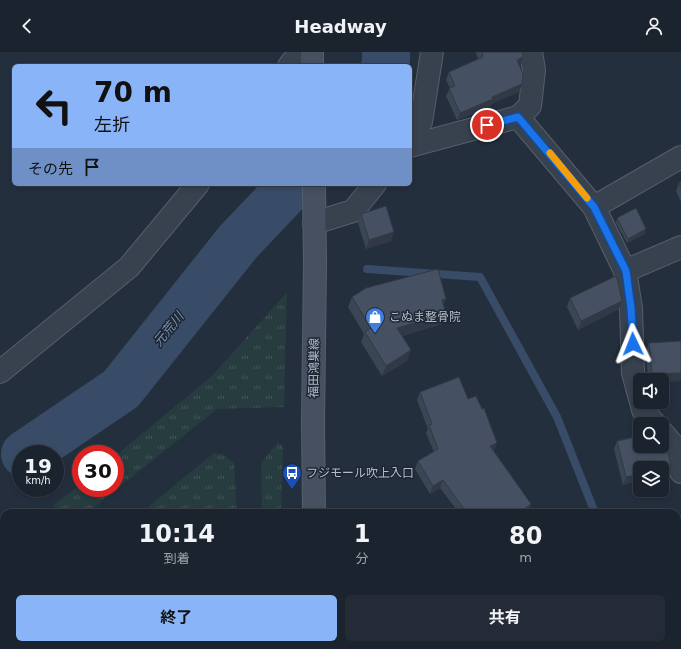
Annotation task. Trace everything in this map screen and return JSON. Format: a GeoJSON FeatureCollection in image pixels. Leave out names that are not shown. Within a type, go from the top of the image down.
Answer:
{"type":"FeatureCollection","features":[{"type":"Feature","properties":{"kind":"main road","name":"福田鴻巣線"},"geometry":{"type":"LineString","coordinates":[[314,186],[314,509]]}},
{"type":"Feature","properties":{"kind":"street"},"geometry":{"type":"LineString","coordinates":[[412,137],[421,122],[432,52]]}},
{"type":"Feature","properties":{"kind":"street"},"geometry":{"type":"LineString","coordinates":[[412,145],[518,117],[530,106],[534,70],[531,52]]}},
{"type":"Feature","properties":{"kind":"street"},"geometry":{"type":"LineString","coordinates":[[294,64],[309,58]]}},
{"type":"Feature","properties":{"kind":"street"},"geometry":{"type":"LineString","coordinates":[[518,117],[594,207],[626,271],[631,308],[633,373]]}},
{"type":"Feature","properties":{"kind":"street"},"geometry":{"type":"LineString","coordinates":[[594,207],[681,157]]}},
{"type":"Feature","properties":{"kind":"street"},"geometry":{"type":"LineString","coordinates":[[0,372],[129,267],[196,186]]}},
{"type":"Feature","properties":{"kind":"street"},"geometry":{"type":"LineString","coordinates":[[314,224],[353,211],[373,186]]}},
{"type":"Feature","properties":{"kind":"street"},"geometry":{"type":"LineString","coordinates":[[626,271],[681,247]]}},
{"type":"Feature","properties":{"kind":"street"},"geometry":{"type":"LineString","coordinates":[[643,409],[649,417]]}},
{"type":"Feature","properties":{"kind":"street"},"geometry":{"type":"LineString","coordinates":[[669,440],[674,446],[681,472]]}},
{"type":"Feature","properties":{"kind":"green space"},"geometry":{"type":"Polygon","coordinates":[[[287,292],[284,407],[217,409],[124,483],[124,449],[212,376],[287,292]]]}},
{"type":"Feature","properties":{"kind":"green space"},"geometry":{"type":"Polygon","coordinates":[[[278,442],[283,447],[281,509],[262,509],[261,463],[278,442]]]}},
{"type":"Feature","properties":{"kind":"green space"},"geometry":{"type":"Polygon","coordinates":[[[214,453],[224,455],[234,463],[237,509],[150,509],[148,507],[214,453]]]}},
{"type":"Feature","properties":{"kind":"green space"},"geometry":{"type":"Polygon","coordinates":[[[72,491],[72,497],[107,497],[92,509],[56,509],[53,506],[72,491]]]}},
{"type":"Feature","properties":{"kind":"building"},"geometry":{"type":"Polygon","coordinates":[[[482,52],[523,52],[523,57],[517,60],[523,74],[522,84],[492,97],[493,99],[460,113],[449,88],[455,86],[449,72],[483,57],[482,52]]]}},
{"type":"Feature","properties":{"kind":"building"},"geometry":{"type":"Polygon","coordinates":[[[386,206],[394,232],[369,240],[361,214],[386,206]]]}},
{"type":"Feature","properties":{"kind":"building"},"geometry":{"type":"Polygon","coordinates":[[[636,208],[646,229],[628,239],[617,218],[636,208]]]}},
{"type":"Feature","properties":{"kind":"building"},"geometry":{"type":"Polygon","coordinates":[[[438,269],[446,299],[442,300],[446,314],[397,328],[411,350],[386,366],[365,332],[371,328],[352,297],[366,288],[438,269]]]}},
{"type":"Feature","properties":{"kind":"building"},"geometry":{"type":"Polygon","coordinates":[[[616,276],[622,301],[581,321],[570,298],[616,276]]]}},
{"type":"Feature","properties":{"kind":"building"},"geometry":{"type":"Polygon","coordinates":[[[681,341],[681,373],[652,373],[649,343],[681,341]]]}},
{"type":"Feature","properties":{"kind":"building"},"geometry":{"type":"Polygon","coordinates":[[[459,377],[468,399],[476,396],[482,409],[484,408],[497,443],[490,446],[531,504],[524,509],[464,509],[443,480],[433,486],[418,461],[438,449],[429,425],[432,424],[420,392],[459,377]]]}},
{"type":"Feature","properties":{"kind":"building"},"geometry":{"type":"Polygon","coordinates":[[[633,438],[633,453],[668,453],[671,466],[669,467],[669,461],[633,461],[633,476],[626,477],[617,441],[633,438]]]}},
{"type":"Feature","properties":{"kind":"waterway","name":"元荒川"},"geometry":{"type":"LineString","coordinates":[[386,52],[386,64]]}},
{"type":"Feature","properties":{"kind":"waterway","name":"元荒川"},"geometry":{"type":"LineString","coordinates":[[38,445],[121,389],[238,242],[291,186]]}},
{"type":"Feature","properties":{"kind":"waterway"},"geometry":{"type":"LineString","coordinates":[[367,269],[480,277],[557,417],[593,509]]}},
{"type":"Feature","properties":{"kind":"slow traffic"},"geometry":{"type":"LineString","coordinates":[[550,153],[587,198]]}},
{"type":"Feature","properties":{"kind":"place","name":"こぬま整骨院"},"geometry":{"type":"Point","coordinates":[375,334]}},
{"type":"Feature","properties":{"kind":"place","name":"フジモール吹上入口"},"geometry":{"type":"Point","coordinates":[292,490]}},
{"type":"Feature","properties":{"kind":"route"},"geometry":{"type":"LineString","coordinates":[[487,125],[518,117],[594,207],[626,271],[631,308],[633,344]]}}]}
